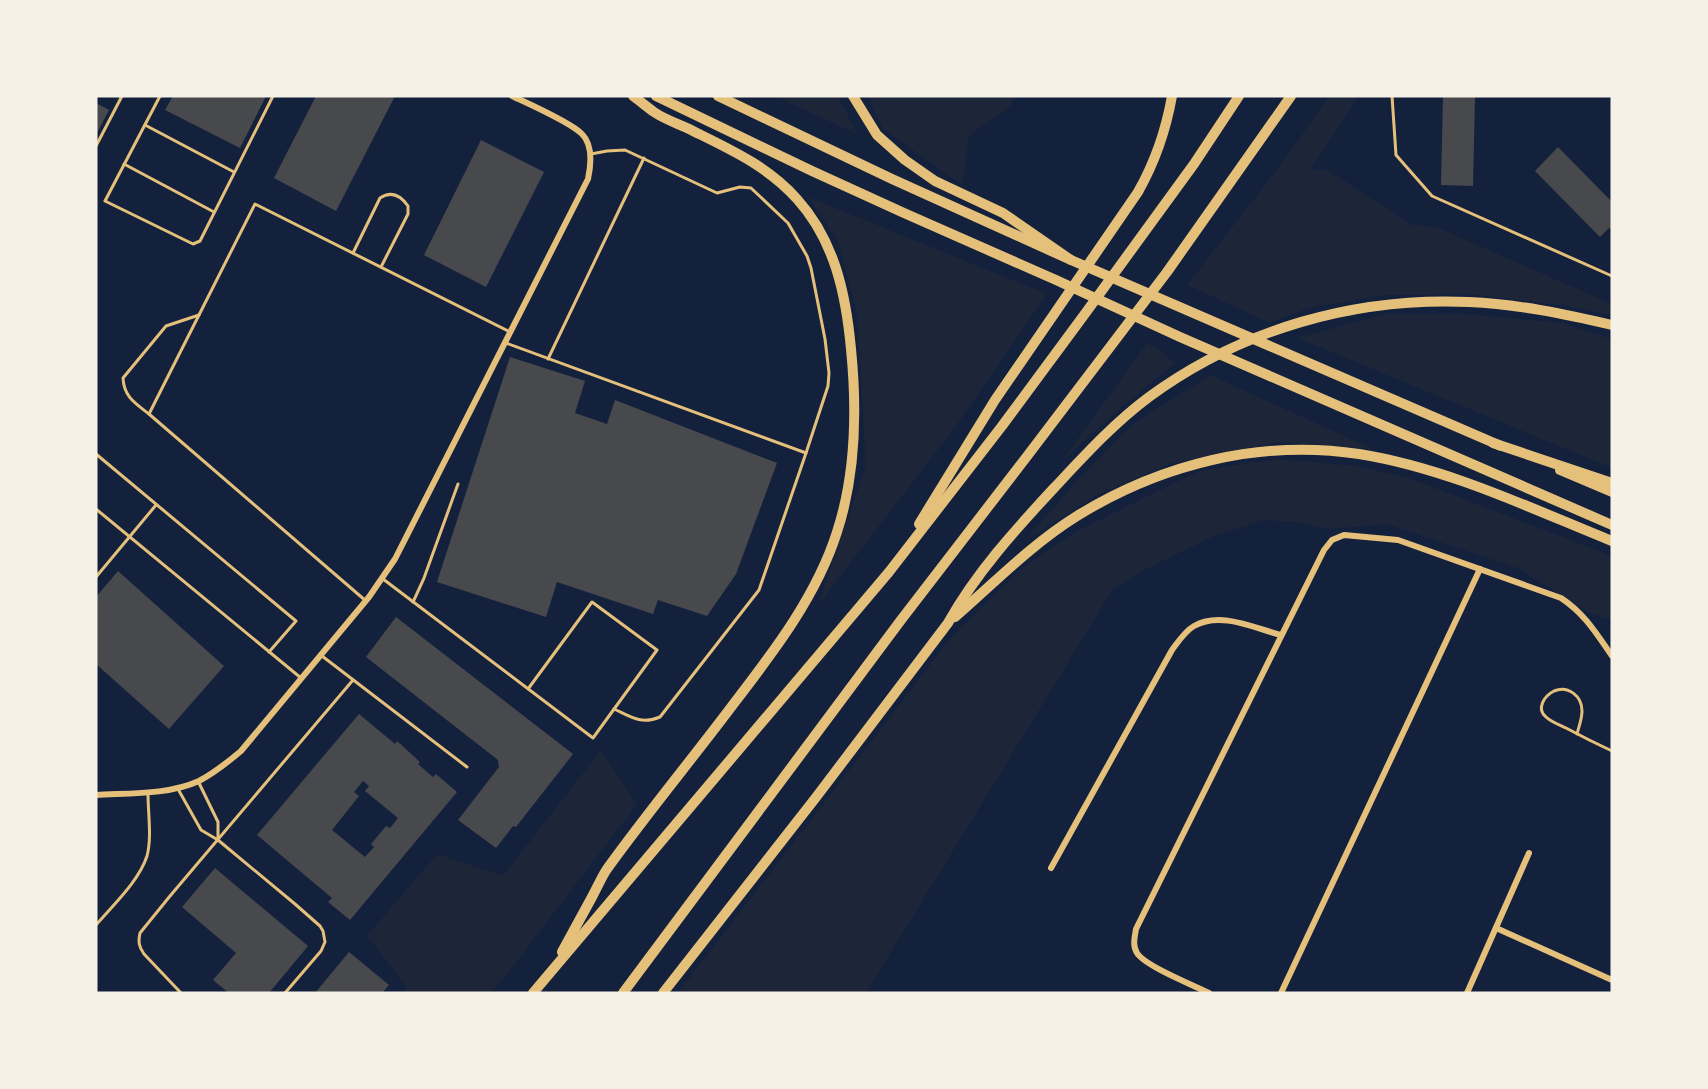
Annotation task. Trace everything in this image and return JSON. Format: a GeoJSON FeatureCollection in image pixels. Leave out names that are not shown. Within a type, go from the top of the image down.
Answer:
{"type":"FeatureCollection","features":[{"type":"Feature","properties":{"kind":"highway"},"geometry":{"type":"LineString","coordinates":[[552,970],[605,872],[762,667],[801,610],[821,572],[837,532],[847,492],[853,446],[853,370],[845,301],[830,251],[807,210],[787,188],[760,166],[655,112],[633,96]]}},
{"type":"Feature","properties":{"kind":"highway"},"geometry":{"type":"LineString","coordinates":[[657,96],[812,171],[1180,337],[1612,525]]}},
{"type":"Feature","properties":{"kind":"highway"},"geometry":{"type":"LineString","coordinates":[[718,96],[892,179],[1071,260],[1493,443],[1612,492]]}},
{"type":"Feature","properties":{"kind":"highway"},"geometry":{"type":"LineString","coordinates":[[853,96],[877,135],[905,160],[935,181],[1003,213],[1071,260]]}},
{"type":"Feature","properties":{"kind":"highway"},"geometry":{"type":"LineString","coordinates":[[889,572],[995,400],[1104,244],[1148,176],[1168,118],[1172,96]]}},
{"type":"Feature","properties":{"kind":"highway"},"geometry":{"type":"LineString","coordinates":[[533,993],[889,572],[1088,311],[1194,164],[1239,96]]}},
{"type":"Feature","properties":{"kind":"highway"},"geometry":{"type":"LineString","coordinates":[[623,993],[887,639],[1167,272],[1291,96]]}},
{"type":"Feature","properties":{"kind":"highway"},"geometry":{"type":"LineString","coordinates":[[663,993],[817,796],[948,623],[959,603],[1014,531],[1100,440],[1140,405],[1179,377],[1236,345],[1302,321],[1385,304],[1469,302],[1515,306],[1612,325]]}},
{"type":"Feature","properties":{"kind":"highway"},"geometry":{"type":"LineString","coordinates":[[1493,443],[1612,483]]}},
{"type":"Feature","properties":{"kind":"highway"},"geometry":{"type":"LineString","coordinates":[[948,623],[1024,555],[1102,502],[1163,474],[1196,464],[1258,452],[1325,450],[1361,454],[1400,463],[1479,487],[1612,541]]}},
{"type":"Feature","properties":{"kind":"street"},"geometry":{"type":"LineString","coordinates":[[96,795],[178,788],[198,781],[223,766],[241,750],[366,601],[395,559],[588,179],[591,165],[590,154],[582,134],[512,96]]}},
{"type":"Feature","properties":{"kind":"street"},"geometry":{"type":"LineString","coordinates":[[1209,993],[1146,962],[1136,952],[1134,941],[1136,929],[1281,635],[1324,550],[1332,540],[1344,535],[1398,540],[1561,598],[1587,620],[1612,656]]}},
{"type":"Feature","properties":{"kind":"street"},"geometry":{"type":"LineString","coordinates":[[1281,993],[1480,569]]}},
{"type":"Feature","properties":{"kind":"street"},"geometry":{"type":"LineString","coordinates":[[1051,868],[1172,650],[1184,636],[1194,626],[1210,621],[1225,620],[1281,635]]}},
{"type":"Feature","properties":{"kind":"street"},"geometry":{"type":"LineString","coordinates":[[1467,993],[1528,853]]}},
{"type":"Feature","properties":{"kind":"street"},"geometry":{"type":"LineString","coordinates":[[1496,928],[1612,980]]}},
{"type":"Feature","properties":{"kind":"lane"},"geometry":{"type":"LineString","coordinates":[[96,146],[122,96]]}},
{"type":"Feature","properties":{"kind":"lane"},"geometry":{"type":"LineString","coordinates":[[160,96],[105,201],[193,244],[200,241],[273,96]]}},
{"type":"Feature","properties":{"kind":"lane"},"geometry":{"type":"LineString","coordinates":[[1392,96],[1396,155],[1432,196],[1612,276]]}},
{"type":"Feature","properties":{"kind":"lane"},"geometry":{"type":"LineString","coordinates":[[145,125],[234,172]]}},
{"type":"Feature","properties":{"kind":"lane"},"geometry":{"type":"LineString","coordinates":[[590,154],[626,150],[717,193],[740,187],[751,188],[757,193],[788,223],[807,256],[829,374],[828,386],[807,453],[759,590],[660,717],[640,721],[614,709]]}},
{"type":"Feature","properties":{"kind":"lane"},"geometry":{"type":"LineString","coordinates":[[548,359],[644,158]]}},
{"type":"Feature","properties":{"kind":"lane"},"geometry":{"type":"LineString","coordinates":[[124,164],[214,212]]}},
{"type":"Feature","properties":{"kind":"lane"},"geometry":{"type":"LineString","coordinates":[[353,253],[380,198],[386,194],[400,197],[408,206],[408,214],[381,267]]}},
{"type":"Feature","properties":{"kind":"lane"},"geometry":{"type":"LineString","coordinates":[[148,414],[255,204],[510,332]]}},
{"type":"Feature","properties":{"kind":"lane"},"geometry":{"type":"LineString","coordinates":[[199,315],[166,326],[123,378],[129,397],[366,601]]}},
{"type":"Feature","properties":{"kind":"lane"},"geometry":{"type":"LineString","coordinates":[[505,343],[807,453]]}},
{"type":"Feature","properties":{"kind":"lane"},"geometry":{"type":"LineString","coordinates":[[96,454],[296,621],[270,652]]}},
{"type":"Feature","properties":{"kind":"lane"},"geometry":{"type":"LineString","coordinates":[[413,602],[458,484]]}},
{"type":"Feature","properties":{"kind":"lane"},"geometry":{"type":"LineString","coordinates":[[96,578],[157,505]]}},
{"type":"Feature","properties":{"kind":"lane"},"geometry":{"type":"LineString","coordinates":[[96,509],[301,678]]}},
{"type":"Feature","properties":{"kind":"lane"},"geometry":{"type":"LineString","coordinates":[[382,579],[593,738],[657,650],[592,602],[528,689]]}},
{"type":"Feature","properties":{"kind":"lane"},"geometry":{"type":"LineString","coordinates":[[321,655],[467,767]]}},
{"type":"Feature","properties":{"kind":"lane"},"geometry":{"type":"LineString","coordinates":[[181,993],[144,954],[140,947],[140,933],[353,680]]}},
{"type":"Feature","properties":{"kind":"lane"},"geometry":{"type":"LineString","coordinates":[[1577,734],[1582,707],[1576,695],[1571,691],[1558,689],[1548,695],[1541,705],[1546,718],[1577,734],[1612,751]]}},
{"type":"Feature","properties":{"kind":"lane"},"geometry":{"type":"LineString","coordinates":[[198,781],[218,822],[218,840]]}},
{"type":"Feature","properties":{"kind":"lane"},"geometry":{"type":"LineString","coordinates":[[178,788],[201,830],[218,840],[295,904],[323,931],[324,946],[285,993]]}},
{"type":"Feature","properties":{"kind":"lane"},"geometry":{"type":"LineString","coordinates":[[96,925],[135,879],[142,867],[147,854],[148,792]]}},
{"type":"Feature","properties":{"kind":"shaded area"},"geometry":{"type":"Polygon","coordinates":[[[775,96],[838,96],[857,134],[781,99],[775,96]]]}},
{"type":"Feature","properties":{"kind":"shaded area"},"geometry":{"type":"Polygon","coordinates":[[[867,96],[1015,96],[1011,105],[969,136],[962,185],[882,128],[867,96]]]}},
{"type":"Feature","properties":{"kind":"shaded area"},"geometry":{"type":"Polygon","coordinates":[[[1329,96],[1359,96],[1310,170],[1327,170],[1412,225],[1436,227],[1612,304],[1612,315],[1568,306],[1469,294],[1384,295],[1309,308],[1270,323],[1187,285],[1285,159],[1329,96]]]}},
{"type":"Feature","properties":{"kind":"shaded area"},"geometry":{"type":"Polygon","coordinates":[[[808,197],[1047,294],[956,426],[818,605],[866,465],[857,313],[838,241],[808,197]]]}},
{"type":"Feature","properties":{"kind":"shaded area"},"geometry":{"type":"Polygon","coordinates":[[[1385,314],[1464,314],[1562,323],[1612,339],[1612,468],[1298,338],[1385,314]]]}},
{"type":"Feature","properties":{"kind":"shaded area"},"geometry":{"type":"Polygon","coordinates":[[[1148,342],[1175,363],[1062,461],[1148,342]]]}},
{"type":"Feature","properties":{"kind":"shaded area"},"geometry":{"type":"Polygon","coordinates":[[[1210,375],[1373,449],[1278,442],[1172,463],[1097,495],[1025,541],[1075,483],[1132,425],[1210,375]]]}},
{"type":"Feature","properties":{"kind":"shaded area"},"geometry":{"type":"Polygon","coordinates":[[[1277,459],[1357,466],[1409,478],[1612,556],[1612,620],[1589,613],[1520,569],[1387,524],[1330,529],[1295,522],[1263,520],[1214,536],[1148,568],[1113,589],[866,993],[678,993],[950,639],[1022,568],[1081,529],[1199,471],[1277,459]]]}},
{"type":"Feature","properties":{"kind":"shaded area"},"geometry":{"type":"Polygon","coordinates":[[[601,750],[637,804],[511,969],[491,993],[402,993],[407,987],[367,936],[437,854],[503,876],[601,750]]]}},
{"type":"Feature","properties":{"kind":"building"},"geometry":{"type":"Polygon","coordinates":[[[173,96],[266,96],[240,148],[165,110],[173,96]]]}},
{"type":"Feature","properties":{"kind":"building"},"geometry":{"type":"Polygon","coordinates":[[[316,96],[395,96],[336,211],[274,178],[316,96]]]}},
{"type":"Feature","properties":{"kind":"building"},"geometry":{"type":"Polygon","coordinates":[[[1443,96],[1475,96],[1473,186],[1441,185],[1443,96]]]}},
{"type":"Feature","properties":{"kind":"building"},"geometry":{"type":"Polygon","coordinates":[[[96,103],[109,110],[96,135],[96,103]]]}},
{"type":"Feature","properties":{"kind":"building"},"geometry":{"type":"Polygon","coordinates":[[[481,140],[544,172],[486,287],[424,255],[481,140]]]}},
{"type":"Feature","properties":{"kind":"building"},"geometry":{"type":"Polygon","coordinates":[[[1558,147],[1612,202],[1612,229],[1609,228],[1600,237],[1535,171],[1558,147]]]}},
{"type":"Feature","properties":{"kind":"building"},"geometry":{"type":"Polygon","coordinates":[[[510,357],[585,381],[575,413],[607,424],[615,400],[777,463],[736,574],[707,616],[658,600],[653,614],[557,582],[546,617],[437,582],[510,357]]]}},
{"type":"Feature","properties":{"kind":"building"},"geometry":{"type":"Polygon","coordinates":[[[118,571],[224,666],[169,729],[96,664],[96,597],[118,571]]]}},
{"type":"Feature","properties":{"kind":"building"},"geometry":{"type":"Polygon","coordinates":[[[396,617],[573,754],[516,827],[513,826],[496,848],[458,820],[499,767],[498,760],[366,657],[396,617]]]}},
{"type":"Feature","properties":{"kind":"building"},"geometry":{"type":"Polygon","coordinates":[[[359,714],[395,744],[397,741],[433,777],[436,774],[457,792],[350,920],[328,902],[332,898],[257,835],[359,714]],[[363,781],[354,792],[359,796],[332,830],[365,857],[374,847],[371,844],[386,826],[390,828],[398,818],[365,791],[369,786],[363,781]]]}},
{"type":"Feature","properties":{"kind":"building"},"geometry":{"type":"Polygon","coordinates":[[[215,868],[308,946],[269,993],[229,993],[213,980],[236,953],[182,907],[215,868]]]}},
{"type":"Feature","properties":{"kind":"building"},"geometry":{"type":"Polygon","coordinates":[[[349,952],[389,985],[382,993],[315,993],[349,952]]]}}]}
